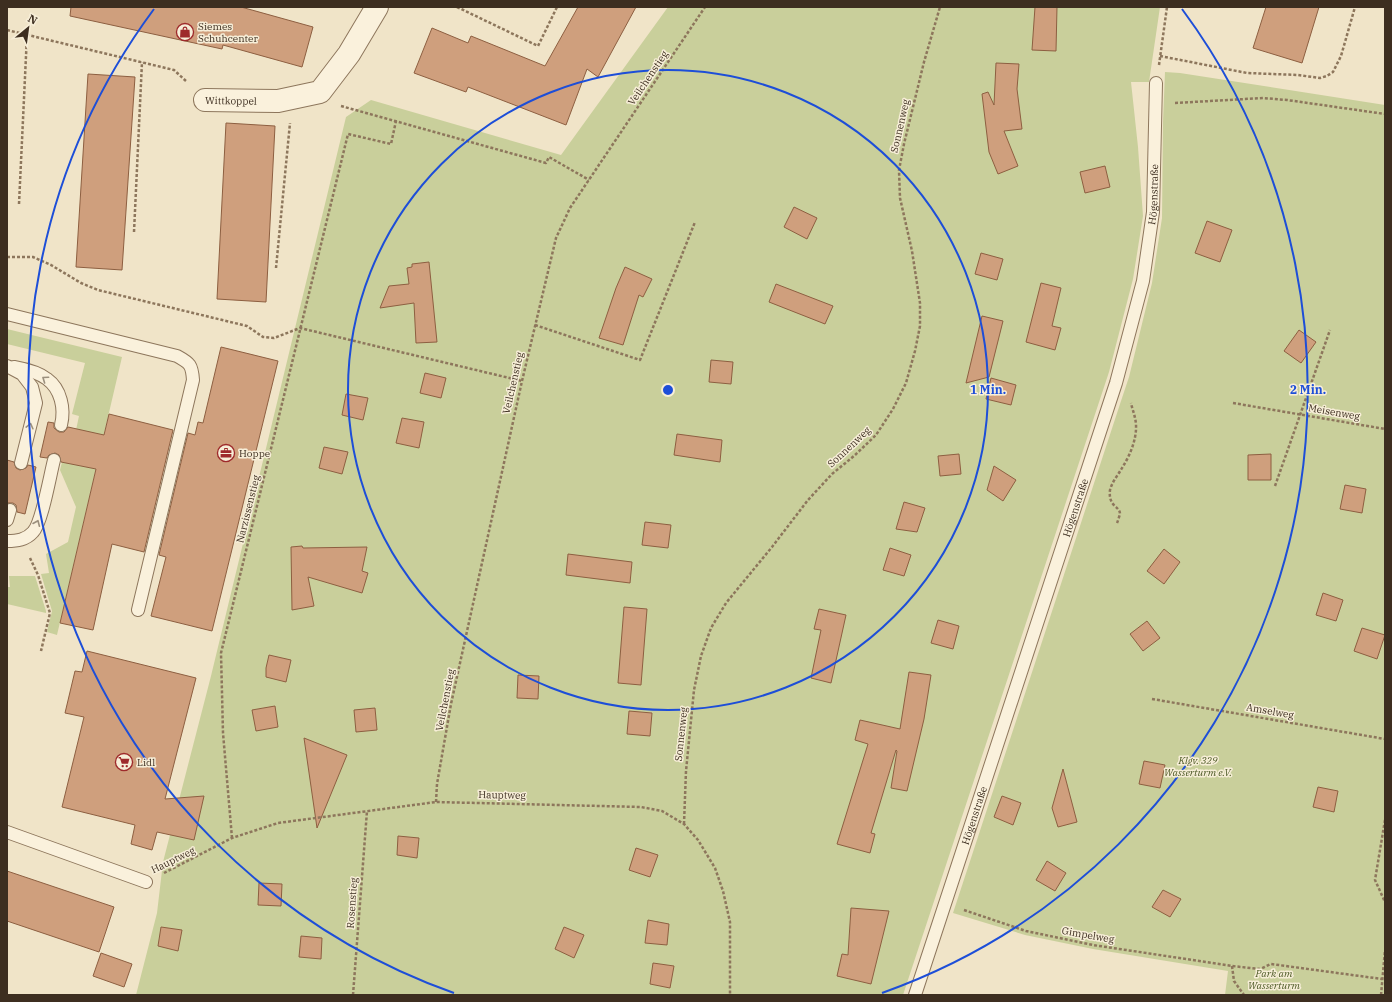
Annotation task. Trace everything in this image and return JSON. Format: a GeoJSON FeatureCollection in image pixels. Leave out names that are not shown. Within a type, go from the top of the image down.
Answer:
{"type":"FeatureCollection","features":[{"type":"Feature","properties":{"kind":"street"},"geometry":{"type":"LineString","coordinates":[[320,92],[349,54],[377,7]]}},
{"type":"Feature","properties":{"kind":"street","name":"Wittkoppel"},"geometry":{"type":"LineString","coordinates":[[204,100],[278,101],[320,92]]}},
{"type":"Feature","properties":{"kind":"lane","name":"Högenstraße"},"geometry":{"type":"LineString","coordinates":[[915,995],[1116,383],[1143,281],[1153,212],[1156,83]]}},
{"type":"Feature","properties":{"kind":"lane"},"geometry":{"type":"LineString","coordinates":[[7,314],[177,356],[188,362],[192,369],[193,380],[138,610]]}},
{"type":"Feature","properties":{"kind":"lane"},"geometry":{"type":"LineString","coordinates":[[7,366],[30,370],[47,379],[58,392],[63,405],[61,425]]}},
{"type":"Feature","properties":{"kind":"lane"},"geometry":{"type":"LineString","coordinates":[[7,366],[22,374],[32,387],[36,403],[21,463]]}},
{"type":"Feature","properties":{"kind":"lane"},"geometry":{"type":"LineString","coordinates":[[7,541],[21,540],[33,532],[39,521],[54,460]]}},
{"type":"Feature","properties":{"kind":"lane"},"geometry":{"type":"LineString","coordinates":[[7,832],[146,882]]}},
{"type":"Feature","properties":{"kind":"path"},"geometry":{"type":"LineString","coordinates":[[458,7],[538,46],[557,7]]}},
{"type":"Feature","properties":{"kind":"path","name":"Veilchenstieg"},"geometry":{"type":"LineString","coordinates":[[436,802],[437,784],[451,704],[522,381],[556,238],[570,208],[705,7]]}},
{"type":"Feature","properties":{"kind":"path","name":"Sonnenweg"},"geometry":{"type":"LineString","coordinates":[[684,824],[686,771],[694,690],[701,656],[711,628],[726,603],[772,548],[808,500],[832,474],[876,435],[893,409],[906,383],[920,326],[920,303],[912,251],[900,198],[899,170],[924,62],[940,7]]}},
{"type":"Feature","properties":{"kind":"path"},"geometry":{"type":"LineString","coordinates":[[1156,83],[1167,7]]}},
{"type":"Feature","properties":{"kind":"path"},"geometry":{"type":"LineString","coordinates":[[1160,56],[1247,73],[1287,74],[1320,78],[1333,72],[1341,56],[1355,7]]}},
{"type":"Feature","properties":{"kind":"path","name":"Wittkoppel"},"geometry":{"type":"LineString","coordinates":[[7,30],[174,70],[204,100]]}},
{"type":"Feature","properties":{"kind":"path"},"geometry":{"type":"LineString","coordinates":[[19,204],[27,35]]}},
{"type":"Feature","properties":{"kind":"path"},"geometry":{"type":"LineString","coordinates":[[134,232],[142,62]]}},
{"type":"Feature","properties":{"kind":"path"},"geometry":{"type":"LineString","coordinates":[[320,92],[327,102],[546,163],[549,157],[589,180]]}},
{"type":"Feature","properties":{"kind":"path"},"geometry":{"type":"LineString","coordinates":[[1178,102],[1263,98],[1385,114]]}},
{"type":"Feature","properties":{"kind":"path"},"geometry":{"type":"LineString","coordinates":[[276,268],[291,119],[287,99]]}},
{"type":"Feature","properties":{"kind":"path","name":"Narzissenstieg"},"geometry":{"type":"LineString","coordinates":[[232,838],[224,733],[221,653],[348,134],[391,144],[396,121]]}},
{"type":"Feature","properties":{"kind":"path"},"geometry":{"type":"LineString","coordinates":[[535,325],[640,360],[695,222]]}},
{"type":"Feature","properties":{"kind":"path"},"geometry":{"type":"LineString","coordinates":[[7,257],[34,257],[51,265],[81,283],[98,290],[248,326],[263,337],[274,338],[300,328],[522,381]]}},
{"type":"Feature","properties":{"kind":"path"},"geometry":{"type":"LineString","coordinates":[[1275,486],[1330,330]]}},
{"type":"Feature","properties":{"kind":"path"},"geometry":{"type":"LineString","coordinates":[[1116,383],[1131,402],[1136,419],[1136,434],[1131,449],[1123,467],[1110,489],[1110,500],[1120,513],[1117,523]]}},
{"type":"Feature","properties":{"kind":"path","name":"Meisenweg"},"geometry":{"type":"LineString","coordinates":[[1233,403],[1385,429]]}},
{"type":"Feature","properties":{"kind":"path"},"geometry":{"type":"LineString","coordinates":[[38,575],[50,613],[41,651]]}},
{"type":"Feature","properties":{"kind":"path","name":"Amselweg"},"geometry":{"type":"LineString","coordinates":[[1152,699],[1385,739]]}},
{"type":"Feature","properties":{"kind":"path","name":"Hauptweg"},"geometry":{"type":"LineString","coordinates":[[146,882],[232,838],[278,823],[436,802],[641,807],[662,810],[684,824],[698,840],[715,868],[723,891],[730,922],[730,995]]}},
{"type":"Feature","properties":{"kind":"path","name":"Rosenstieg"},"geometry":{"type":"LineString","coordinates":[[353,995],[367,811]]}},
{"type":"Feature","properties":{"kind":"path"},"geometry":{"type":"LineString","coordinates":[[1385,820],[1375,880],[1385,902]]}},
{"type":"Feature","properties":{"kind":"path","name":"Gimpelweg"},"geometry":{"type":"LineString","coordinates":[[945,904],[1026,931],[1094,945],[1232,966],[1260,969],[1271,964],[1382,979]]}},
{"type":"Feature","properties":{"kind":"path"},"geometry":{"type":"LineString","coordinates":[[1381,995],[1385,950]]}},
{"type":"Feature","properties":{"kind":"path"},"geometry":{"type":"LineString","coordinates":[[1232,966],[1234,981],[1244,995]]}},
{"type":"Feature","properties":{"kind":"green space"},"geometry":{"type":"Polygon","coordinates":[[[668,7],[1160,7],[1149,82],[1131,82],[1143,216],[1133,279],[1109,372],[903,995],[136,995],[157,913],[163,862],[211,676],[346,117],[371,100],[561,155],[668,7]]]}},
{"type":"Feature","properties":{"kind":"green space","name":"Klgv. 329 Wasserturm e.V."},"geometry":{"type":"Polygon","coordinates":[[[1165,72],[1180,73],[1385,105],[1385,995],[1225,995],[1228,971],[1093,949],[1025,935],[953,913],[1129,377],[1152,283],[1162,218],[1165,72]]]}},
{"type":"Feature","properties":{"kind":"green space"},"geometry":{"type":"Polygon","coordinates":[[[7,329],[122,357],[57,635],[47,632],[52,611],[41,574],[49,573],[46,554],[68,542],[76,507],[60,470],[62,462],[69,463],[79,416],[72,414],[85,363],[7,344],[7,329]]]}},
{"type":"Feature","properties":{"kind":"green space"},"geometry":{"type":"Polygon","coordinates":[[[9,576],[35,576],[46,613],[7,604],[7,587],[10,587],[9,576]]]}},
{"type":"Feature","properties":{"kind":"building"},"geometry":{"type":"Polygon","coordinates":[[[71,7],[241,7],[313,27],[302,67],[223,45],[222,49],[70,16],[71,7]]]}},
{"type":"Feature","properties":{"kind":"building"},"geometry":{"type":"Polygon","coordinates":[[[578,7],[636,7],[598,77],[587,69],[566,125],[468,87],[466,92],[414,73],[432,28],[468,43],[471,36],[545,66],[578,7]]]}},
{"type":"Feature","properties":{"kind":"building"},"geometry":{"type":"Polygon","coordinates":[[[1035,7],[1057,7],[1056,51],[1032,50],[1035,7]]]}},
{"type":"Feature","properties":{"kind":"building"},"geometry":{"type":"Polygon","coordinates":[[[1266,7],[1319,7],[1302,63],[1253,48],[1266,7]]]}},
{"type":"Feature","properties":{"kind":"building"},"geometry":{"type":"Polygon","coordinates":[[[996,63],[1019,64],[1017,89],[1022,129],[1004,131],[1018,166],[998,174],[989,152],[982,94],[988,92],[994,105],[996,63]]]}},
{"type":"Feature","properties":{"kind":"building"},"geometry":{"type":"Polygon","coordinates":[[[88,74],[135,77],[122,270],[76,267],[88,74]]]}},
{"type":"Feature","properties":{"kind":"building"},"geometry":{"type":"Polygon","coordinates":[[[226,123],[275,126],[266,302],[217,299],[226,123]]]}},
{"type":"Feature","properties":{"kind":"building"},"geometry":{"type":"Polygon","coordinates":[[[1105,166],[1110,187],[1085,193],[1080,172],[1105,166]]]}},
{"type":"Feature","properties":{"kind":"building"},"geometry":{"type":"Polygon","coordinates":[[[794,207],[817,218],[807,239],[784,227],[794,207]]]}},
{"type":"Feature","properties":{"kind":"building"},"geometry":{"type":"Polygon","coordinates":[[[1207,221],[1232,230],[1220,262],[1195,253],[1207,221]]]}},
{"type":"Feature","properties":{"kind":"building"},"geometry":{"type":"Polygon","coordinates":[[[981,253],[1003,259],[997,280],[975,274],[981,253]]]}},
{"type":"Feature","properties":{"kind":"building"},"geometry":{"type":"Polygon","coordinates":[[[429,262],[437,342],[416,343],[414,303],[380,308],[389,286],[409,284],[407,268],[412,267],[412,264],[429,262]]]}},
{"type":"Feature","properties":{"kind":"building"},"geometry":{"type":"Polygon","coordinates":[[[625,267],[652,279],[643,297],[639,295],[623,345],[599,338],[616,288],[625,267]]]}},
{"type":"Feature","properties":{"kind":"building"},"geometry":{"type":"Polygon","coordinates":[[[1041,283],[1061,288],[1052,326],[1061,328],[1055,350],[1026,342],[1041,283]]]}},
{"type":"Feature","properties":{"kind":"building"},"geometry":{"type":"Polygon","coordinates":[[[776,284],[833,306],[825,324],[769,302],[776,284]]]}},
{"type":"Feature","properties":{"kind":"building"},"geometry":{"type":"Polygon","coordinates":[[[982,316],[1003,321],[989,377],[966,383],[982,316]]]}},
{"type":"Feature","properties":{"kind":"building"},"geometry":{"type":"Polygon","coordinates":[[[1299,330],[1316,342],[1301,363],[1284,351],[1299,330]]]}},
{"type":"Feature","properties":{"kind":"building"},"geometry":{"type":"Polygon","coordinates":[[[221,347],[278,361],[212,631],[151,616],[166,557],[159,555],[188,433],[195,435],[198,422],[203,423],[221,347]]]}},
{"type":"Feature","properties":{"kind":"building"},"geometry":{"type":"Polygon","coordinates":[[[711,360],[733,362],[731,384],[709,382],[711,360]]]}},
{"type":"Feature","properties":{"kind":"building"},"geometry":{"type":"Polygon","coordinates":[[[425,373],[446,378],[441,398],[420,393],[425,373]]]}},
{"type":"Feature","properties":{"kind":"building"},"geometry":{"type":"Polygon","coordinates":[[[991,378],[1016,385],[1011,405],[986,399],[991,378]]]}},
{"type":"Feature","properties":{"kind":"building"},"geometry":{"type":"Polygon","coordinates":[[[346,394],[368,398],[363,420],[342,415],[346,394]]]}},
{"type":"Feature","properties":{"kind":"building"},"geometry":{"type":"Polygon","coordinates":[[[109,414],[173,430],[144,552],[112,544],[93,630],[60,623],[96,469],[61,462],[59,455],[55,453],[49,455],[47,458],[40,457],[48,422],[54,423],[54,428],[59,432],[64,432],[68,427],[104,435],[109,414]]]}},
{"type":"Feature","properties":{"kind":"building"},"geometry":{"type":"Polygon","coordinates":[[[402,418],[424,422],[419,448],[396,443],[402,418]]]}},
{"type":"Feature","properties":{"kind":"building"},"geometry":{"type":"Polygon","coordinates":[[[677,434],[722,440],[720,462],[674,455],[677,434]]]}},
{"type":"Feature","properties":{"kind":"building"},"geometry":{"type":"Polygon","coordinates":[[[324,447],[348,452],[342,474],[319,468],[324,447]]]}},
{"type":"Feature","properties":{"kind":"building"},"geometry":{"type":"Polygon","coordinates":[[[959,454],[961,474],[940,476],[938,456],[959,454]]]}},
{"type":"Feature","properties":{"kind":"building"},"geometry":{"type":"Polygon","coordinates":[[[1271,454],[1271,480],[1248,480],[1248,455],[1271,454]]]}},
{"type":"Feature","properties":{"kind":"building"},"geometry":{"type":"Polygon","coordinates":[[[7,460],[14,462],[16,468],[20,470],[26,468],[28,465],[36,467],[25,514],[17,512],[16,505],[13,503],[7,503],[7,460]]]}},
{"type":"Feature","properties":{"kind":"building"},"geometry":{"type":"Polygon","coordinates":[[[994,466],[1016,480],[1003,501],[987,490],[994,466]]]}},
{"type":"Feature","properties":{"kind":"building"},"geometry":{"type":"Polygon","coordinates":[[[1345,485],[1366,489],[1362,513],[1340,509],[1345,485]]]}},
{"type":"Feature","properties":{"kind":"building"},"geometry":{"type":"Polygon","coordinates":[[[904,502],[925,508],[917,532],[896,529],[904,502]]]}},
{"type":"Feature","properties":{"kind":"building"},"geometry":{"type":"Polygon","coordinates":[[[645,522],[671,525],[668,548],[642,545],[645,522]]]}},
{"type":"Feature","properties":{"kind":"building"},"geometry":{"type":"Polygon","coordinates":[[[302,546],[303,548],[367,547],[362,571],[368,573],[362,593],[308,577],[314,606],[292,610],[291,547],[302,546]]]}},
{"type":"Feature","properties":{"kind":"building"},"geometry":{"type":"Polygon","coordinates":[[[890,548],[911,555],[904,576],[883,570],[890,548]]]}},
{"type":"Feature","properties":{"kind":"building"},"geometry":{"type":"Polygon","coordinates":[[[1164,549],[1180,562],[1164,584],[1147,571],[1164,549]]]}},
{"type":"Feature","properties":{"kind":"building"},"geometry":{"type":"Polygon","coordinates":[[[568,554],[632,562],[630,583],[566,575],[568,554]]]}},
{"type":"Feature","properties":{"kind":"building"},"geometry":{"type":"Polygon","coordinates":[[[1323,593],[1343,600],[1336,621],[1316,615],[1323,593]]]}},
{"type":"Feature","properties":{"kind":"building"},"geometry":{"type":"Polygon","coordinates":[[[624,607],[647,609],[641,685],[618,683],[624,607]]]}},
{"type":"Feature","properties":{"kind":"building"},"geometry":{"type":"Polygon","coordinates":[[[819,609],[846,615],[831,683],[811,678],[821,630],[814,629],[819,609]]]}},
{"type":"Feature","properties":{"kind":"building"},"geometry":{"type":"Polygon","coordinates":[[[938,620],[959,626],[953,649],[931,643],[938,620]]]}},
{"type":"Feature","properties":{"kind":"building"},"geometry":{"type":"Polygon","coordinates":[[[1147,621],[1160,638],[1143,651],[1130,634],[1147,621]]]}},
{"type":"Feature","properties":{"kind":"building"},"geometry":{"type":"Polygon","coordinates":[[[1362,628],[1385,635],[1377,659],[1354,651],[1362,628]]]}},
{"type":"Feature","properties":{"kind":"building","name":"Lidl"},"geometry":{"type":"Polygon","coordinates":[[[87,651],[196,678],[165,799],[204,796],[194,840],[157,832],[152,850],[131,844],[135,825],[62,807],[84,717],[65,713],[75,671],[82,672],[87,651]]]}},
{"type":"Feature","properties":{"kind":"building"},"geometry":{"type":"Polygon","coordinates":[[[269,655],[291,660],[286,682],[266,677],[266,668],[269,655]]]}},
{"type":"Feature","properties":{"kind":"building"},"geometry":{"type":"Polygon","coordinates":[[[909,672],[931,675],[924,719],[907,791],[891,788],[896,750],[871,833],[875,834],[870,853],[837,844],[868,744],[855,740],[860,720],[900,729],[909,672]]]}},
{"type":"Feature","properties":{"kind":"building"},"geometry":{"type":"Polygon","coordinates":[[[518,675],[539,676],[538,699],[517,698],[518,675]]]}},
{"type":"Feature","properties":{"kind":"building"},"geometry":{"type":"Polygon","coordinates":[[[275,706],[278,727],[256,731],[252,710],[275,706]]]}},
{"type":"Feature","properties":{"kind":"building"},"geometry":{"type":"Polygon","coordinates":[[[375,708],[377,730],[356,732],[354,710],[375,708]]]}},
{"type":"Feature","properties":{"kind":"building"},"geometry":{"type":"Polygon","coordinates":[[[629,711],[652,713],[650,736],[627,734],[629,711]]]}},
{"type":"Feature","properties":{"kind":"building"},"geometry":{"type":"Polygon","coordinates":[[[304,738],[347,755],[317,828],[304,738]]]}},
{"type":"Feature","properties":{"kind":"building"},"geometry":{"type":"Polygon","coordinates":[[[1144,761],[1165,765],[1160,788],[1139,784],[1144,761]]]}},
{"type":"Feature","properties":{"kind":"building"},"geometry":{"type":"Polygon","coordinates":[[[1063,769],[1077,822],[1058,827],[1052,808],[1063,769]]]}},
{"type":"Feature","properties":{"kind":"building"},"geometry":{"type":"Polygon","coordinates":[[[1318,787],[1338,791],[1334,812],[1313,807],[1318,787]]]}},
{"type":"Feature","properties":{"kind":"building"},"geometry":{"type":"Polygon","coordinates":[[[1002,796],[1021,803],[1013,825],[994,817],[1002,796]]]}},
{"type":"Feature","properties":{"kind":"building"},"geometry":{"type":"Polygon","coordinates":[[[398,836],[419,838],[417,858],[397,855],[398,836]]]}},
{"type":"Feature","properties":{"kind":"building"},"geometry":{"type":"Polygon","coordinates":[[[636,848],[658,855],[650,877],[629,870],[636,848]]]}},
{"type":"Feature","properties":{"kind":"building"},"geometry":{"type":"Polygon","coordinates":[[[1047,861],[1066,873],[1055,891],[1036,880],[1047,861]]]}},
{"type":"Feature","properties":{"kind":"building"},"geometry":{"type":"Polygon","coordinates":[[[7,871],[114,907],[99,952],[7,921],[7,871]]]}},
{"type":"Feature","properties":{"kind":"building"},"geometry":{"type":"Polygon","coordinates":[[[259,883],[282,884],[281,906],[258,905],[259,883]]]}},
{"type":"Feature","properties":{"kind":"building"},"geometry":{"type":"Polygon","coordinates":[[[1163,890],[1181,899],[1170,917],[1152,907],[1163,890]]]}},
{"type":"Feature","properties":{"kind":"building"},"geometry":{"type":"Polygon","coordinates":[[[851,908],[889,911],[871,984],[837,976],[842,954],[848,955],[851,908]]]}},
{"type":"Feature","properties":{"kind":"building"},"geometry":{"type":"Polygon","coordinates":[[[648,920],[669,924],[667,945],[645,943],[648,920]]]}},
{"type":"Feature","properties":{"kind":"building"},"geometry":{"type":"Polygon","coordinates":[[[161,927],[182,930],[178,951],[158,946],[161,927]]]}},
{"type":"Feature","properties":{"kind":"building"},"geometry":{"type":"Polygon","coordinates":[[[564,927],[584,935],[574,958],[555,949],[564,927]]]}},
{"type":"Feature","properties":{"kind":"building"},"geometry":{"type":"Polygon","coordinates":[[[301,936],[322,938],[321,959],[299,957],[301,936]]]}},
{"type":"Feature","properties":{"kind":"building"},"geometry":{"type":"Polygon","coordinates":[[[101,953],[132,964],[124,987],[93,976],[101,953]]]}},
{"type":"Feature","properties":{"kind":"building"},"geometry":{"type":"Polygon","coordinates":[[[653,963],[674,966],[670,988],[650,984],[653,963]]]}},
{"type":"Feature","properties":{"kind":"place","name":"Siemes Schuhcenter"},"geometry":{"type":"Point","coordinates":[185,32]}},
{"type":"Feature","properties":{"kind":"place","name":"Hoppe"},"geometry":{"type":"Point","coordinates":[226,453]}},
{"type":"Feature","properties":{"kind":"place","name":"Lidl"},"geometry":{"type":"Point","coordinates":[124,762]}},
{"type":"Feature","properties":{"kind":"park label","name":"Park am Wasserturm"},"geometry":{"type":"Point","coordinates":[1274,978]}}]}
